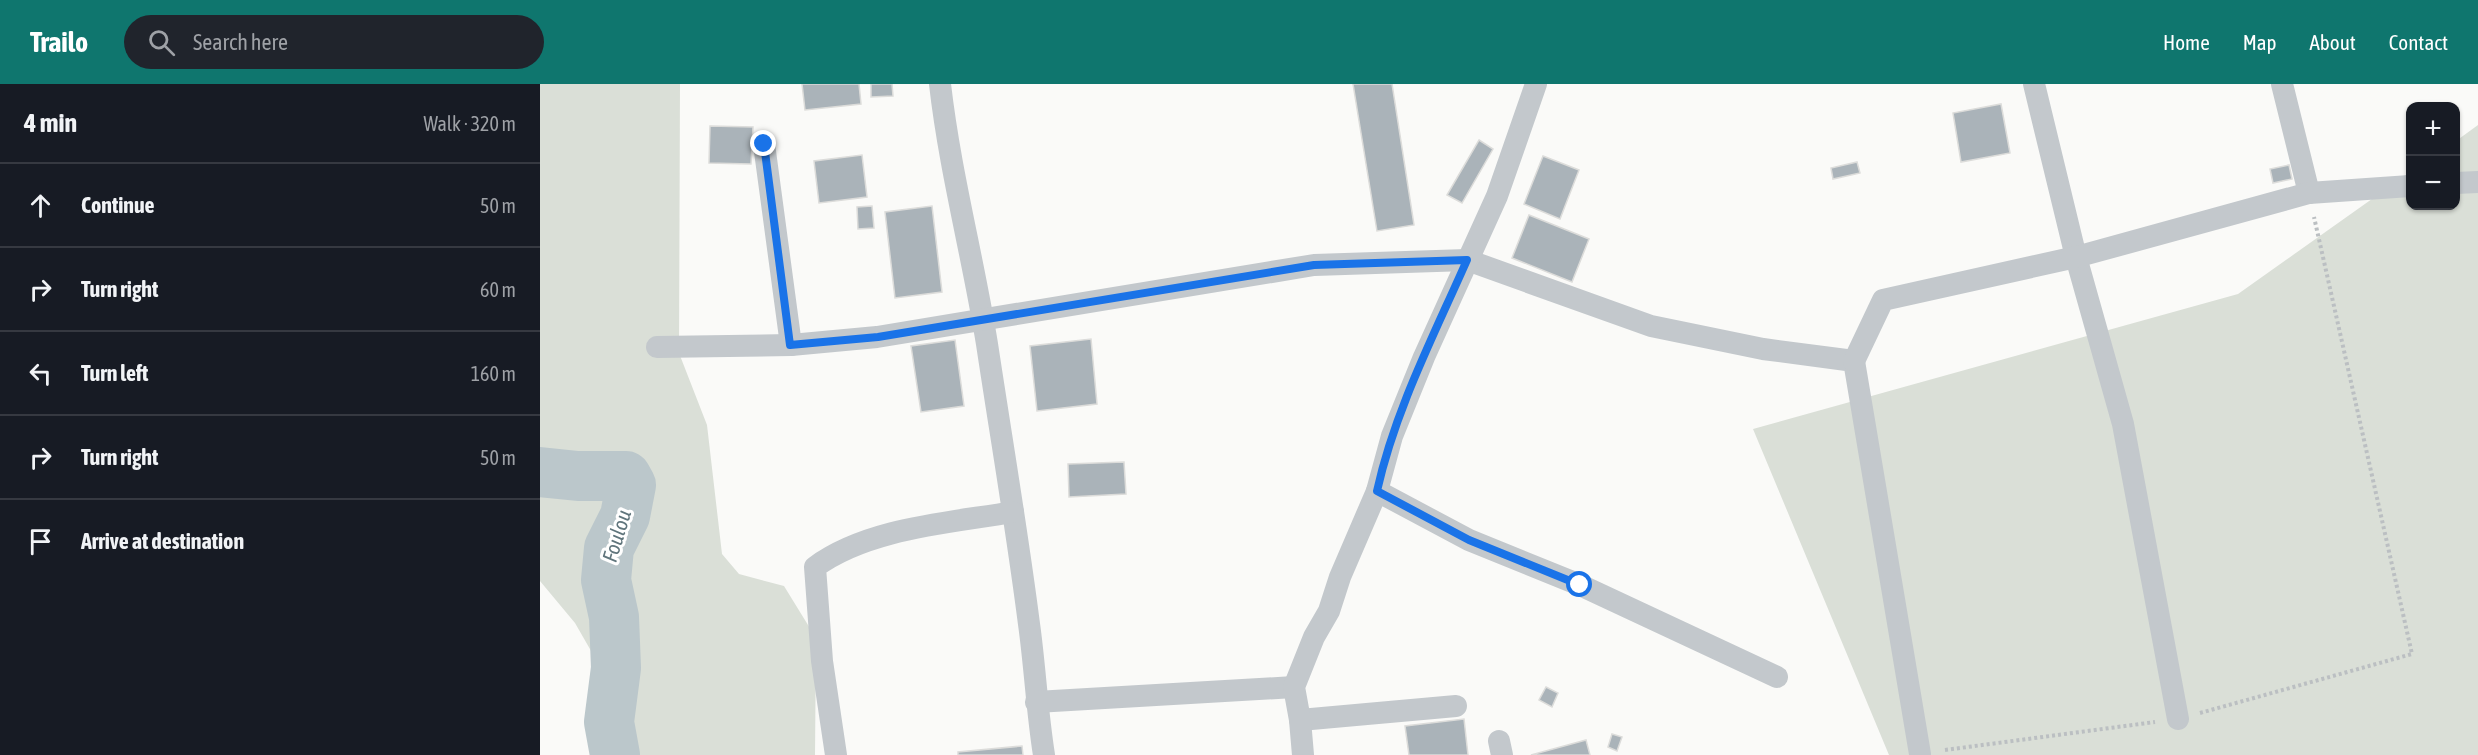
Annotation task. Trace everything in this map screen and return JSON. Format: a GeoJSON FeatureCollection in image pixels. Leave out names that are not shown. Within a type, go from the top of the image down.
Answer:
{"type":"FeatureCollection","features":[{"type":"Feature","properties":{"kind":"street"},"geometry":{"type":"LineString","coordinates":[[940,84],[983,318],[1030,626],[1036,702],[1044,755]]}},
{"type":"Feature","properties":{"kind":"street"},"geometry":{"type":"LineString","coordinates":[[1303,755],[1294,687],[1314,638],[1329,611],[1337,586],[1377,491],[1392,436],[1424,357],[1497,196],[1536,84]]}},
{"type":"Feature","properties":{"kind":"street"},"geometry":{"type":"LineString","coordinates":[[2034,84],[2076,257],[2123,424],[2178,719]]}},
{"type":"Feature","properties":{"kind":"street"},"geometry":{"type":"LineString","coordinates":[[2282,84],[2309,193]]}},
{"type":"Feature","properties":{"kind":"street"},"geometry":{"type":"LineString","coordinates":[[764,144],[790,345]]}},
{"type":"Feature","properties":{"kind":"street"},"geometry":{"type":"LineString","coordinates":[[2460,183],[2478,182]]}},
{"type":"Feature","properties":{"kind":"street"},"geometry":{"type":"LineString","coordinates":[[1920,754],[1854,361],[1883,300],[2076,257],[2309,193],[2406,186]]}},
{"type":"Feature","properties":{"kind":"street"},"geometry":{"type":"LineString","coordinates":[[657,347],[790,345],[878,337],[1314,265],[1467,260],[1651,326],[1763,349],[1854,361]]}},
{"type":"Feature","properties":{"kind":"street"},"geometry":{"type":"LineString","coordinates":[[1377,491],[1469,540],[1580,585],[1777,676]]}},
{"type":"Feature","properties":{"kind":"street"},"geometry":{"type":"LineString","coordinates":[[836,755],[822,661],[815,567],[830,556],[872,539],[1013,512]]}},
{"type":"Feature","properties":{"kind":"street"},"geometry":{"type":"LineString","coordinates":[[1036,702],[1294,687]]}},
{"type":"Feature","properties":{"kind":"street"},"geometry":{"type":"LineString","coordinates":[[1300,720],[1456,706]]}},
{"type":"Feature","properties":{"kind":"path"},"geometry":{"type":"LineString","coordinates":[[1920,754],[2178,719],[2412,654],[2309,193]]}},
{"type":"Feature","properties":{"kind":"shaded area"},"geometry":{"type":"Polygon","coordinates":[[[540,84],[680,84],[679,353],[707,425],[722,554],[739,574],[784,586],[816,638],[815,755],[590,755],[602,670],[575,623],[540,581],[540,84]]]}},
{"type":"Feature","properties":{"kind":"shaded area"},"geometry":{"type":"Polygon","coordinates":[[[2478,125],[2478,755],[1889,755],[1753,429],[2238,294],[2406,175],[2406,210],[2460,210],[2460,138],[2478,125]]]}},
{"type":"Feature","properties":{"kind":"building"},"geometry":{"type":"Polygon","coordinates":[[[802,84],[859,84],[861,104],[805,110],[802,84]]]}},
{"type":"Feature","properties":{"kind":"building"},"geometry":{"type":"Polygon","coordinates":[[[871,84],[892,84],[893,96],[871,97],[871,84]]]}},
{"type":"Feature","properties":{"kind":"building"},"geometry":{"type":"Polygon","coordinates":[[[1353,84],[1392,84],[1414,225],[1377,231],[1353,84]]]}},
{"type":"Feature","properties":{"kind":"building"},"geometry":{"type":"Polygon","coordinates":[[[2001,104],[2010,153],[1961,162],[1953,113],[2001,104]]]}},
{"type":"Feature","properties":{"kind":"building"},"geometry":{"type":"Polygon","coordinates":[[[710,126],[753,127],[751,164],[709,163],[710,126]]]}},
{"type":"Feature","properties":{"kind":"building"},"geometry":{"type":"Polygon","coordinates":[[[1479,140],[1493,149],[1462,203],[1447,195],[1479,140]]]}},
{"type":"Feature","properties":{"kind":"building"},"geometry":{"type":"Polygon","coordinates":[[[862,155],[867,197],[819,203],[814,161],[862,155]]]}},
{"type":"Feature","properties":{"kind":"building"},"geometry":{"type":"Polygon","coordinates":[[[1543,156],[1579,170],[1560,219],[1524,204],[1543,156]]]}},
{"type":"Feature","properties":{"kind":"building"},"geometry":{"type":"Polygon","coordinates":[[[1857,162],[1860,173],[1833,179],[1831,168],[1857,162]]]}},
{"type":"Feature","properties":{"kind":"building"},"geometry":{"type":"Polygon","coordinates":[[[2289,165],[2292,179],[2273,183],[2270,169],[2289,165]]]}},
{"type":"Feature","properties":{"kind":"building"},"geometry":{"type":"Polygon","coordinates":[[[872,206],[874,228],[858,229],[857,207],[872,206]]]}},
{"type":"Feature","properties":{"kind":"building"},"geometry":{"type":"Polygon","coordinates":[[[932,206],[942,292],[895,298],[885,212],[932,206]]]}},
{"type":"Feature","properties":{"kind":"building"},"geometry":{"type":"Polygon","coordinates":[[[1529,215],[1589,239],[1572,282],[1512,258],[1529,215]]]}},
{"type":"Feature","properties":{"kind":"building"},"geometry":{"type":"Polygon","coordinates":[[[1091,339],[1097,404],[1037,411],[1030,346],[1091,339]]]}},
{"type":"Feature","properties":{"kind":"building"},"geometry":{"type":"Polygon","coordinates":[[[955,340],[964,406],[921,412],[911,346],[955,340]]]}},
{"type":"Feature","properties":{"kind":"building"},"geometry":{"type":"Polygon","coordinates":[[[1124,462],[1126,494],[1069,497],[1068,464],[1124,462]]]}},
{"type":"Feature","properties":{"kind":"building"},"geometry":{"type":"Polygon","coordinates":[[[1546,687],[1558,693],[1552,707],[1539,700],[1546,687]]]}},
{"type":"Feature","properties":{"kind":"building"},"geometry":{"type":"Polygon","coordinates":[[[1464,719],[1468,755],[1409,755],[1405,726],[1464,719]]]}},
{"type":"Feature","properties":{"kind":"building"},"geometry":{"type":"Polygon","coordinates":[[[1612,734],[1622,737],[1617,751],[1608,747],[1612,734]]]}},
{"type":"Feature","properties":{"kind":"building"},"geometry":{"type":"Polygon","coordinates":[[[1586,740],[1590,755],[1531,755],[1586,740]]]}},
{"type":"Feature","properties":{"kind":"building"},"geometry":{"type":"Polygon","coordinates":[[[1022,746],[1023,755],[958,755],[958,752],[1022,746]]]}},
{"type":"Feature","properties":{"kind":"waterway","name":"Foulou"},"geometry":{"type":"LineString","coordinates":[[540,472],[578,476],[626,476],[631,485],[625,516],[609,548],[606,580],[614,617],[616,668],[609,722],[615,755]]}},
{"type":"Feature","properties":{"kind":"route"},"geometry":{"type":"LineString","coordinates":[[764,144],[790,345],[878,337],[1314,265],[1467,260],[1392,436],[1377,491],[1469,540],[1580,585]]}}]}
